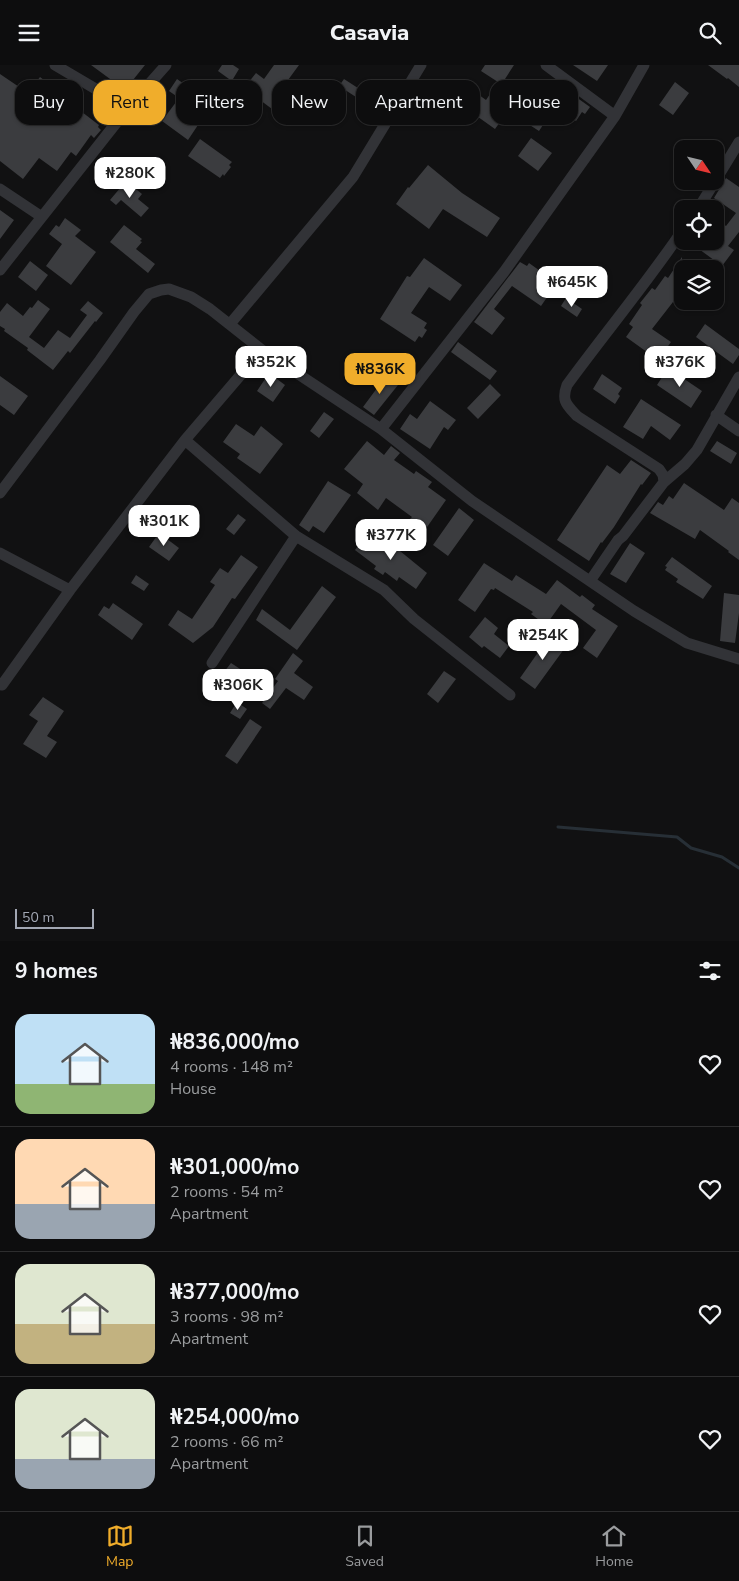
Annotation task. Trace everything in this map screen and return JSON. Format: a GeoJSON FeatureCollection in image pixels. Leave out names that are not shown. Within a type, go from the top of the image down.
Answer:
{"type":"FeatureCollection","features":[{"type":"Feature","properties":{"kind":"street"},"geometry":{"type":"LineString","coordinates":[[55,65],[93,87]]}},
{"type":"Feature","properties":{"kind":"street"},"geometry":{"type":"LineString","coordinates":[[153,80],[166,65]]}},
{"type":"Feature","properties":{"kind":"street"},"geometry":{"type":"LineString","coordinates":[[230,325],[353,177],[421,65]]}},
{"type":"Feature","properties":{"kind":"street"},"geometry":{"type":"LineString","coordinates":[[546,65],[615,116]]}},
{"type":"Feature","properties":{"kind":"street"},"geometry":{"type":"LineString","coordinates":[[381,429],[504,272],[615,116],[644,65]]}},
{"type":"Feature","properties":{"kind":"street"},"geometry":{"type":"LineString","coordinates":[[0,270],[115,125]]}},
{"type":"Feature","properties":{"kind":"street"},"geometry":{"type":"LineString","coordinates":[[704,200],[739,142]]}},
{"type":"Feature","properties":{"kind":"street"},"geometry":{"type":"LineString","coordinates":[[0,189],[42,217]]}},
{"type":"Feature","properties":{"kind":"street"},"geometry":{"type":"LineString","coordinates":[[664,483],[663,475],[659,469],[577,416],[566,404],[563,395],[567,385],[674,243]]}},
{"type":"Feature","properties":{"kind":"street"},"geometry":{"type":"LineString","coordinates":[[0,493],[100,360],[134,311],[150,294],[169,289],[191,297],[262,350],[381,429],[472,501],[634,611],[687,643],[739,659]]}},
{"type":"Feature","properties":{"kind":"street"},"geometry":{"type":"LineString","coordinates":[[2,685],[70,590],[185,440],[262,350]]}},
{"type":"Feature","properties":{"kind":"street"},"geometry":{"type":"LineString","coordinates":[[590,581],[618,540],[624,536],[664,483],[697,450],[739,377]]}},
{"type":"Feature","properties":{"kind":"street"},"geometry":{"type":"LineString","coordinates":[[716,415],[739,431]]}},
{"type":"Feature","properties":{"kind":"street"},"geometry":{"type":"LineString","coordinates":[[185,440],[296,536],[384,590],[414,619],[510,695]]}},
{"type":"Feature","properties":{"kind":"street"},"geometry":{"type":"LineString","coordinates":[[212,663],[296,536]]}},
{"type":"Feature","properties":{"kind":"street"},"geometry":{"type":"LineString","coordinates":[[0,553],[70,590]]}},
{"type":"Feature","properties":{"kind":"building"},"geometry":{"type":"Polygon","coordinates":[[[91,65],[145,65],[133,80],[111,80],[91,65]]]}},
{"type":"Feature","properties":{"kind":"building"},"geometry":{"type":"Polygon","coordinates":[[[222,65],[233,65],[239,69],[233,79],[229,79],[218,71],[222,65]]]}},
{"type":"Feature","properties":{"kind":"building"},"geometry":{"type":"Polygon","coordinates":[[[274,65],[299,65],[288,80],[272,80],[272,109],[262,102],[262,80],[250,80],[256,73],[264,79],[274,65]]]}},
{"type":"Feature","properties":{"kind":"building"},"geometry":{"type":"Polygon","coordinates":[[[485,65],[514,65],[505,79],[506,80],[495,80],[481,71],[485,65]]]}},
{"type":"Feature","properties":{"kind":"building"},"geometry":{"type":"Polygon","coordinates":[[[573,65],[608,65],[597,81],[573,65]]]}},
{"type":"Feature","properties":{"kind":"building"},"geometry":{"type":"Polygon","coordinates":[[[708,65],[739,65],[739,87],[728,78],[708,65]]]}},
{"type":"Feature","properties":{"kind":"building"},"geometry":{"type":"Polygon","coordinates":[[[0,74],[15,84],[15,125],[83,125],[83,113],[93,120],[93,125],[99,125],[98,127],[101,130],[94,138],[91,135],[76,156],[71,152],[57,171],[39,158],[23,179],[0,161],[0,74]]]}},
{"type":"Feature","properties":{"kind":"building"},"geometry":{"type":"Polygon","coordinates":[[[176,80],[176,96],[169,91],[176,80]]]}},
{"type":"Feature","properties":{"kind":"building"},"geometry":{"type":"Polygon","coordinates":[[[346,80],[356,87],[356,97],[346,91],[346,80]]]}},
{"type":"Feature","properties":{"kind":"building"},"geometry":{"type":"Polygon","coordinates":[[[675,82],[689,93],[673,115],[659,105],[675,82]]]}},
{"type":"Feature","properties":{"kind":"building"},"geometry":{"type":"Polygon","coordinates":[[[490,94],[490,125],[498,125],[495,129],[480,118],[480,96],[486,100],[490,94]]]}},
{"type":"Feature","properties":{"kind":"building"},"geometry":{"type":"Polygon","coordinates":[[[578,98],[590,107],[585,114],[582,112],[578,118],[578,98]]]}},
{"type":"Feature","properties":{"kind":"building"},"geometry":{"type":"Polygon","coordinates":[[[176,102],[176,125],[198,125],[188,140],[166,124],[166,116],[176,102]]]}},
{"type":"Feature","properties":{"kind":"building"},"geometry":{"type":"Polygon","coordinates":[[[530,125],[543,125],[539,131],[530,125]]]}},
{"type":"Feature","properties":{"kind":"building"},"geometry":{"type":"Polygon","coordinates":[[[531,138],[552,153],[538,171],[518,156],[531,138]]]}},
{"type":"Feature","properties":{"kind":"building"},"geometry":{"type":"Polygon","coordinates":[[[200,139],[232,162],[229,165],[231,167],[224,176],[223,174],[220,178],[188,156],[200,139]]]}},
{"type":"Feature","properties":{"kind":"building"},"geometry":{"type":"Polygon","coordinates":[[[428,165],[462,193],[500,218],[487,237],[443,209],[429,229],[396,204],[408,187],[428,165]]]}},
{"type":"Feature","properties":{"kind":"building"},"geometry":{"type":"Polygon","coordinates":[[[726,178],[739,187],[739,232],[728,246],[734,250],[724,263],[724,260],[714,260],[700,250],[724,250],[724,225],[726,226],[736,213],[724,205],[724,200],[714,198],[719,190],[724,190],[726,178]]]}},
{"type":"Feature","properties":{"kind":"building"},"geometry":{"type":"Polygon","coordinates":[[[126,181],[142,194],[138,199],[149,208],[141,217],[121,200],[116,205],[110,200],[126,181]]]}},
{"type":"Feature","properties":{"kind":"building"},"geometry":{"type":"Polygon","coordinates":[[[0,210],[14,220],[0,239],[0,210]]]}},
{"type":"Feature","properties":{"kind":"building"},"geometry":{"type":"Polygon","coordinates":[[[65,218],[81,230],[75,236],[96,252],[71,285],[46,266],[62,244],[49,234],[56,225],[59,227],[65,218]]]}},
{"type":"Feature","properties":{"kind":"building"},"geometry":{"type":"Polygon","coordinates":[[[124,225],[142,239],[140,241],[142,242],[136,249],[155,264],[148,273],[110,242],[124,225]]]}},
{"type":"Feature","properties":{"kind":"building"},"geometry":{"type":"Polygon","coordinates":[[[424,258],[462,285],[450,301],[429,287],[411,313],[427,323],[424,328],[427,330],[422,338],[419,336],[415,342],[380,319],[407,276],[410,277],[424,258]]]}},
{"type":"Feature","properties":{"kind":"building"},"geometry":{"type":"Polygon","coordinates":[[[30,261],[48,275],[36,291],[18,277],[30,261]]]}},
{"type":"Feature","properties":{"kind":"building"},"geometry":{"type":"Polygon","coordinates":[[[520,262],[527,266],[529,263],[557,283],[541,306],[512,286],[494,309],[505,318],[492,335],[474,322],[520,262]]]}},
{"type":"Feature","properties":{"kind":"building"},"geometry":{"type":"Polygon","coordinates":[[[674,269],[674,303],[652,329],[671,342],[658,360],[626,337],[633,327],[629,324],[642,305],[640,303],[652,288],[655,290],[665,276],[668,278],[674,269]]]}},
{"type":"Feature","properties":{"kind":"building"},"geometry":{"type":"Polygon","coordinates":[[[568,270],[578,277],[571,287],[561,281],[568,270]]]}},
{"type":"Feature","properties":{"kind":"building"},"geometry":{"type":"Polygon","coordinates":[[[566,298],[582,309],[577,317],[561,306],[566,298]]]}},
{"type":"Feature","properties":{"kind":"building"},"geometry":{"type":"Polygon","coordinates":[[[38,300],[50,309],[29,337],[44,348],[58,330],[70,338],[87,315],[80,310],[88,301],[103,313],[70,353],[68,351],[53,370],[0,326],[0,312],[7,303],[23,316],[38,300]]]}},
{"type":"Feature","properties":{"kind":"building"},"geometry":{"type":"Polygon","coordinates":[[[705,324],[739,349],[739,355],[733,364],[696,337],[705,324]]]}},
{"type":"Feature","properties":{"kind":"building"},"geometry":{"type":"Polygon","coordinates":[[[458,342],[497,371],[490,380],[451,352],[458,342]]]}},
{"type":"Feature","properties":{"kind":"building"},"geometry":{"type":"Polygon","coordinates":[[[668,368],[702,391],[691,408],[657,385],[668,368]]]}},
{"type":"Feature","properties":{"kind":"building"},"geometry":{"type":"Polygon","coordinates":[[[269,373],[285,385],[273,402],[257,391],[269,373]]]}},
{"type":"Feature","properties":{"kind":"building"},"geometry":{"type":"Polygon","coordinates":[[[602,374],[622,388],[615,404],[593,389],[602,374]]]}},
{"type":"Feature","properties":{"kind":"building"},"geometry":{"type":"Polygon","coordinates":[[[0,376],[28,396],[14,415],[0,405],[0,376]]]}},
{"type":"Feature","properties":{"kind":"building"},"geometry":{"type":"Polygon","coordinates":[[[386,376],[398,385],[374,415],[363,407],[386,376]]]}},
{"type":"Feature","properties":{"kind":"building"},"geometry":{"type":"Polygon","coordinates":[[[490,384],[501,395],[478,419],[467,408],[490,384]]]}},
{"type":"Feature","properties":{"kind":"building"},"geometry":{"type":"Polygon","coordinates":[[[641,399],[681,425],[670,440],[651,426],[643,439],[623,427],[641,399]]]}},
{"type":"Feature","properties":{"kind":"building"},"geometry":{"type":"Polygon","coordinates":[[[430,401],[456,420],[448,430],[444,427],[430,449],[400,429],[410,414],[417,419],[430,401]]]}},
{"type":"Feature","properties":{"kind":"building"},"geometry":{"type":"Polygon","coordinates":[[[324,412],[334,419],[319,438],[310,431],[324,412]]]}},
{"type":"Feature","properties":{"kind":"building"},"geometry":{"type":"Polygon","coordinates":[[[236,424],[254,436],[261,426],[283,444],[260,474],[237,458],[240,454],[223,442],[236,424]]]}},
{"type":"Feature","properties":{"kind":"building"},"geometry":{"type":"Polygon","coordinates":[[[367,441],[384,455],[391,446],[400,453],[394,460],[414,474],[416,471],[432,482],[428,487],[446,500],[425,530],[410,519],[412,517],[386,498],[378,510],[357,493],[363,484],[344,469],[367,441]]]}},
{"type":"Feature","properties":{"kind":"building"},"geometry":{"type":"Polygon","coordinates":[[[717,441],[737,453],[731,464],[710,451],[717,441]]]}},
{"type":"Feature","properties":{"kind":"building"},"geometry":{"type":"Polygon","coordinates":[[[631,460],[651,473],[641,484],[614,527],[601,542],[589,561],[557,540],[607,465],[620,474],[631,460]]]}},
{"type":"Feature","properties":{"kind":"building"},"geometry":{"type":"Polygon","coordinates":[[[328,481],[351,495],[324,533],[313,526],[309,532],[299,525],[328,481]]]}},
{"type":"Feature","properties":{"kind":"building"},"geometry":{"type":"Polygon","coordinates":[[[684,483],[724,510],[732,498],[739,503],[739,560],[700,530],[695,539],[650,513],[658,502],[663,505],[669,496],[673,499],[684,483]]]}},
{"type":"Feature","properties":{"kind":"building"},"geometry":{"type":"Polygon","coordinates":[[[459,508],[474,520],[448,556],[433,545],[459,508]]]}},
{"type":"Feature","properties":{"kind":"building"},"geometry":{"type":"Polygon","coordinates":[[[238,514],[246,520],[234,535],[226,529],[238,514]]]}},
{"type":"Feature","properties":{"kind":"building"},"geometry":{"type":"Polygon","coordinates":[[[159,533],[179,548],[169,561],[149,547],[159,533]]]}},
{"type":"Feature","properties":{"kind":"building"},"geometry":{"type":"Polygon","coordinates":[[[367,534],[388,549],[396,538],[405,544],[400,551],[427,573],[416,589],[399,577],[397,581],[385,572],[383,575],[374,569],[376,566],[355,550],[367,534]]]}},
{"type":"Feature","properties":{"kind":"building"},"geometry":{"type":"Polygon","coordinates":[[[630,543],[645,553],[626,583],[610,574],[630,543]]]}},
{"type":"Feature","properties":{"kind":"building"},"geometry":{"type":"Polygon","coordinates":[[[241,555],[258,567],[235,599],[232,598],[213,627],[193,643],[168,625],[178,610],[192,619],[215,585],[210,582],[220,568],[228,573],[241,555]]]}},
{"type":"Feature","properties":{"kind":"building"},"geometry":{"type":"Polygon","coordinates":[[[672,557],[712,586],[703,599],[676,582],[678,579],[665,570],[667,567],[665,566],[672,557]]]}},
{"type":"Feature","properties":{"kind":"building"},"geometry":{"type":"Polygon","coordinates":[[[484,563],[512,581],[516,575],[546,594],[557,580],[580,597],[582,595],[595,605],[592,609],[618,626],[597,658],[583,648],[596,630],[561,604],[546,625],[531,614],[533,612],[495,588],[494,590],[491,589],[475,612],[458,600],[484,563]]]}},
{"type":"Feature","properties":{"kind":"building"},"geometry":{"type":"Polygon","coordinates":[[[136,575],[149,584],[144,591],[131,583],[136,575]]]}},
{"type":"Feature","properties":{"kind":"building"},"geometry":{"type":"Polygon","coordinates":[[[322,586],[336,597],[297,650],[256,620],[262,609],[290,630],[322,586]]]}},
{"type":"Feature","properties":{"kind":"building"},"geometry":{"type":"Polygon","coordinates":[[[724,593],[739,595],[735,643],[720,641],[724,593]]]}},
{"type":"Feature","properties":{"kind":"building"},"geometry":{"type":"Polygon","coordinates":[[[113,603],[143,624],[132,640],[98,615],[104,606],[109,609],[113,603]]]}},
{"type":"Feature","properties":{"kind":"building"},"geometry":{"type":"Polygon","coordinates":[[[485,617],[498,628],[494,634],[509,646],[500,658],[484,646],[482,648],[469,637],[485,617]]]}},
{"type":"Feature","properties":{"kind":"building"},"geometry":{"type":"Polygon","coordinates":[[[551,634],[567,645],[535,689],[520,678],[551,634]]]}},
{"type":"Feature","properties":{"kind":"building"},"geometry":{"type":"Polygon","coordinates":[[[293,653],[303,661],[294,673],[313,687],[304,700],[286,688],[270,709],[262,703],[278,681],[275,679],[293,653]]]}},
{"type":"Feature","properties":{"kind":"building"},"geometry":{"type":"Polygon","coordinates":[[[231,663],[254,678],[247,688],[224,672],[231,663]]]}},
{"type":"Feature","properties":{"kind":"building"},"geometry":{"type":"Polygon","coordinates":[[[444,671],[456,679],[438,703],[427,694],[444,671]]]}},
{"type":"Feature","properties":{"kind":"building"},"geometry":{"type":"Polygon","coordinates":[[[43,697],[64,711],[47,736],[57,742],[46,758],[23,744],[38,721],[29,715],[43,697]]]}},
{"type":"Feature","properties":{"kind":"building"},"geometry":{"type":"Polygon","coordinates":[[[237,702],[247,709],[240,719],[230,713],[237,702]]]}},
{"type":"Feature","properties":{"kind":"building"},"geometry":{"type":"Polygon","coordinates":[[[250,719],[262,727],[237,764],[225,756],[250,719]]]}},
{"type":"Feature","properties":{"kind":"waterway"},"geometry":{"type":"LineString","coordinates":[[558,827],[677,837],[691,848],[722,857],[739,868]]}}]}
